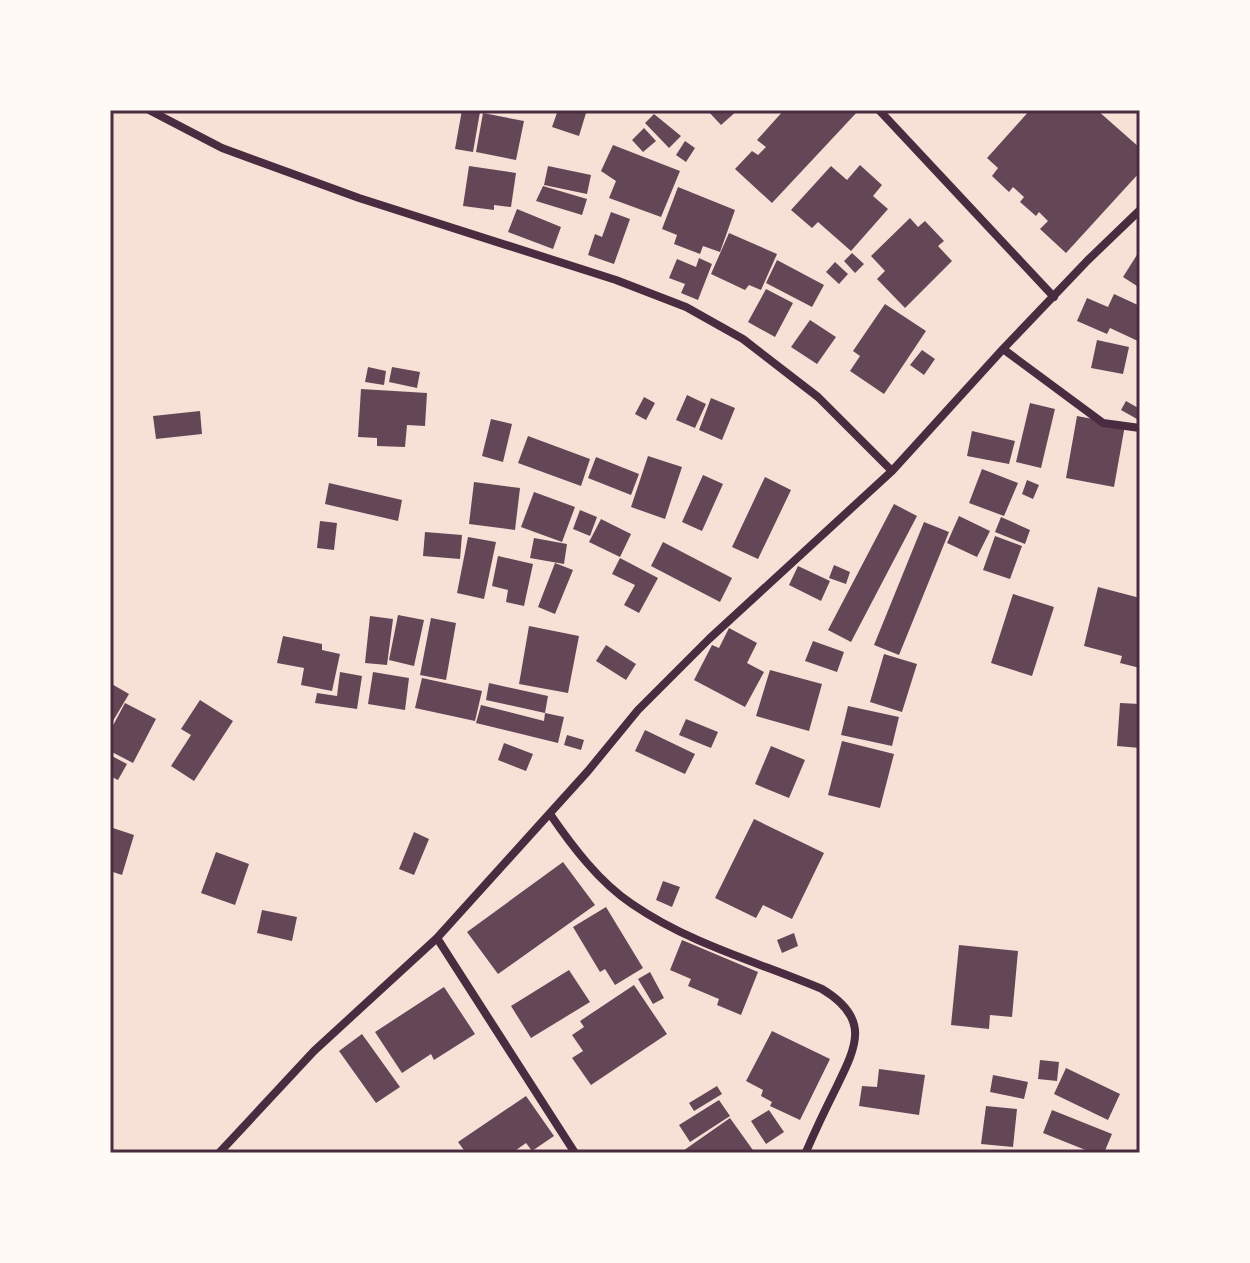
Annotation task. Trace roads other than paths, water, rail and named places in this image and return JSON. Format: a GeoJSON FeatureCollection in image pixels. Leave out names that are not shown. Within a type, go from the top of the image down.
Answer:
{"type":"FeatureCollection","features":[{"type":"Feature","properties":{"kind":"street"},"geometry":{"type":"LineString","coordinates":[[149,110],[222,148],[359,198],[616,280],[686,307],[743,339],[818,397],[892,471]]}},
{"type":"Feature","properties":{"kind":"street"},"geometry":{"type":"LineString","coordinates":[[879,110],[1054,297]]}},
{"type":"Feature","properties":{"kind":"street"},"geometry":{"type":"LineString","coordinates":[[219,1153],[314,1051],[437,938],[550,814],[638,710],[709,639],[892,471],[1003,349],[1140,210]]}},
{"type":"Feature","properties":{"kind":"street"},"geometry":{"type":"LineString","coordinates":[[1003,349],[1103,423],[1140,428]]}},
{"type":"Feature","properties":{"kind":"street"},"geometry":{"type":"LineString","coordinates":[[550,814],[568,841],[629,903],[683,933],[822,989],[841,1001],[850,1013],[855,1028],[855,1049],[806,1152]]}},
{"type":"Feature","properties":{"kind":"street"},"geometry":{"type":"LineString","coordinates":[[437,938],[575,1153]]}}]}
